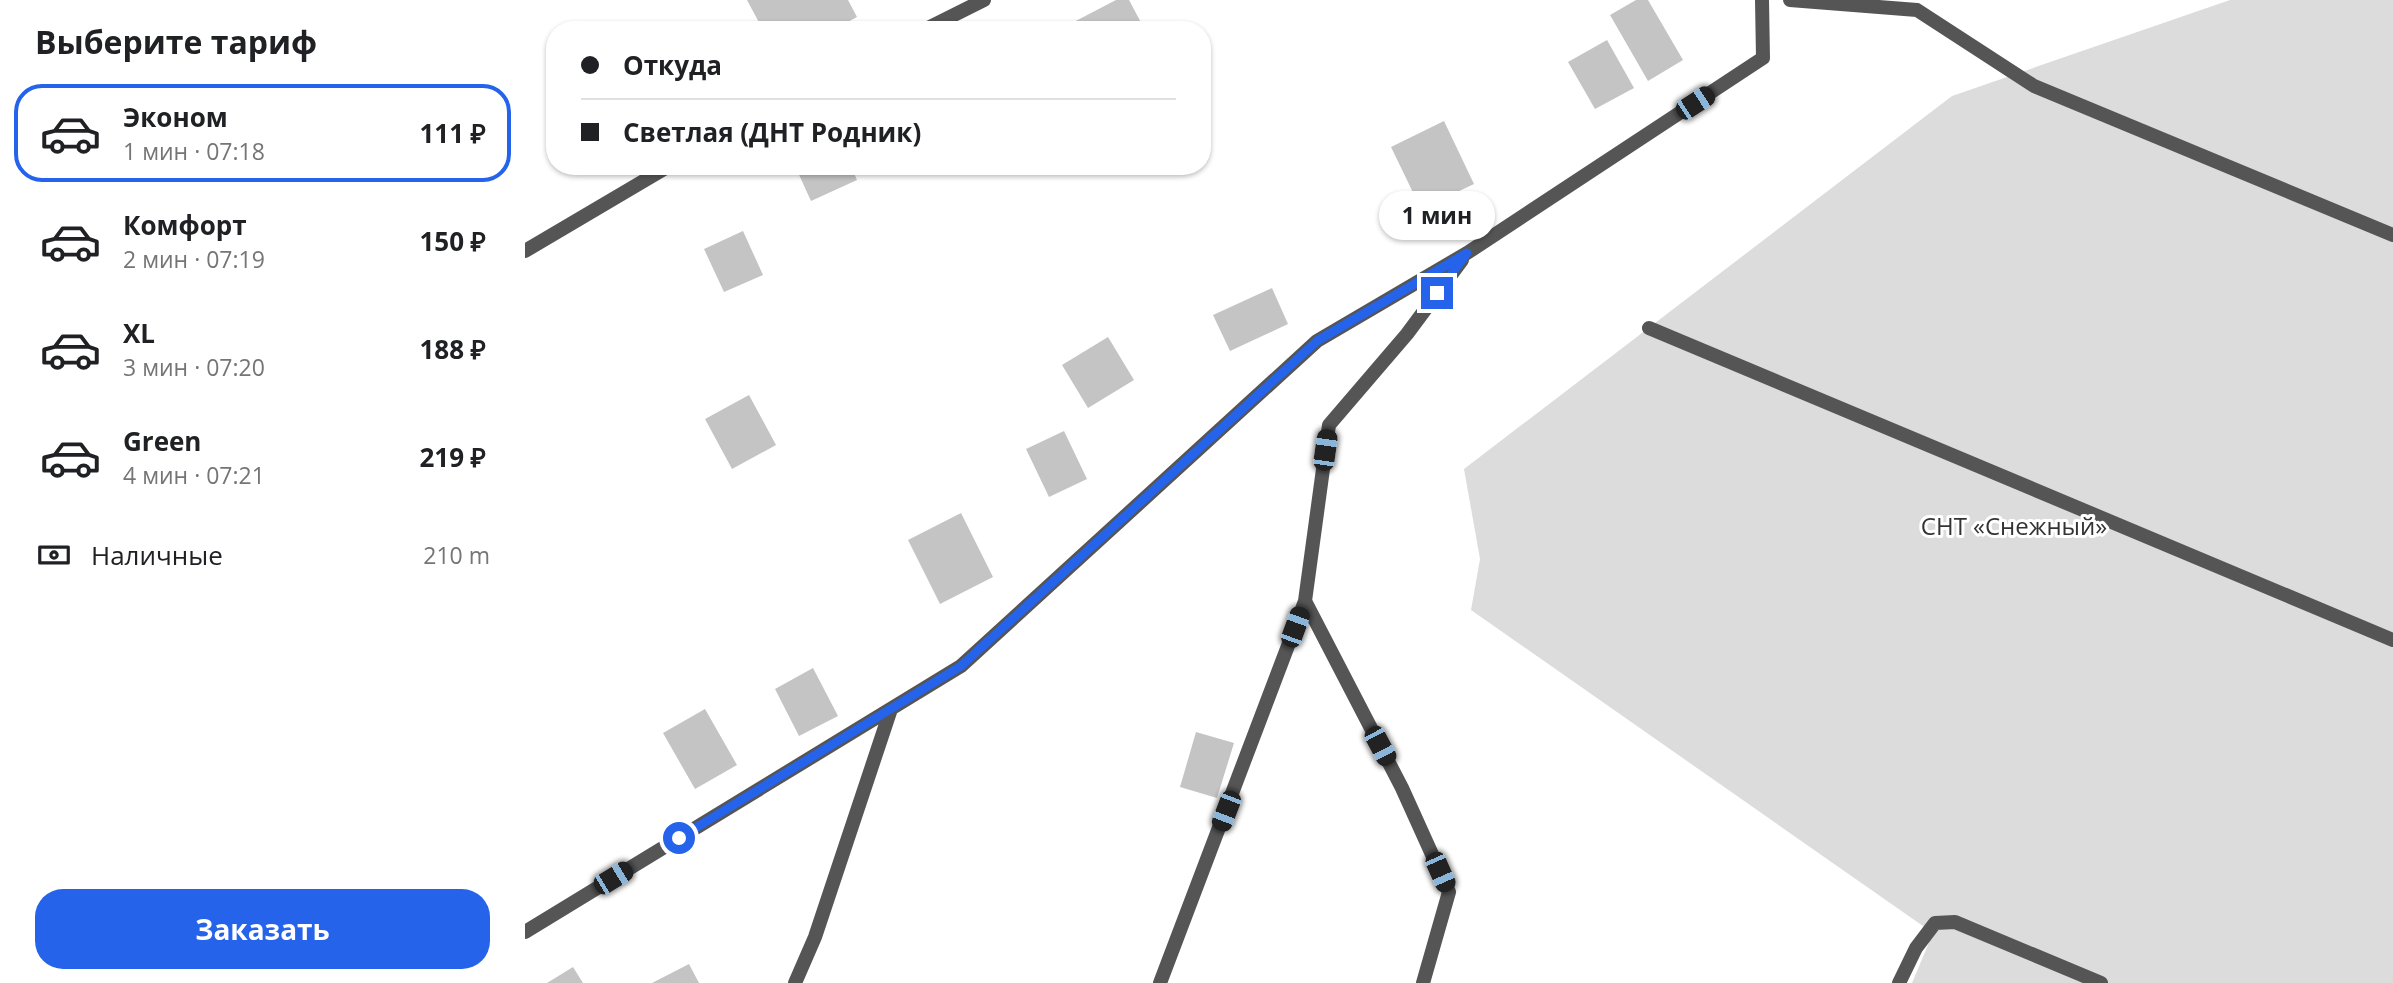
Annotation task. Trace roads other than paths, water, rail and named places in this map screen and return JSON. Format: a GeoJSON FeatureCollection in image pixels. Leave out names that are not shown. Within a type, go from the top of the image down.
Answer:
{"type":"FeatureCollection","features":[{"type":"Feature","properties":{"kind":"street"},"geometry":{"type":"LineString","coordinates":[[942,21],[984,0]]}},
{"type":"Feature","properties":{"kind":"street"},"geometry":{"type":"LineString","coordinates":[[525,932],[961,666],[1317,341],[1467,253],[1763,58],[1762,0]]}},
{"type":"Feature","properties":{"kind":"street"},"geometry":{"type":"LineString","coordinates":[[1790,0],[1918,5],[2034,86],[2393,235]]}},
{"type":"Feature","properties":{"kind":"street"},"geometry":{"type":"LineString","coordinates":[[525,251],[654,175]]}},
{"type":"Feature","properties":{"kind":"street"},"geometry":{"type":"LineString","coordinates":[[1160,983],[1305,601],[1329,425],[1407,334],[1467,253]]}},
{"type":"Feature","properties":{"kind":"street"},"geometry":{"type":"LineString","coordinates":[[1649,328],[2393,640]]}},
{"type":"Feature","properties":{"kind":"street"},"geometry":{"type":"LineString","coordinates":[[1305,601],[1402,788],[1449,892],[1423,983]]}},
{"type":"Feature","properties":{"kind":"street"},"geometry":{"type":"LineString","coordinates":[[795,983],[815,937],[891,709]]}},
{"type":"Feature","properties":{"kind":"street"},"geometry":{"type":"LineString","coordinates":[[1899,983],[1916,948],[1935,923],[1955,922],[2101,983]]}},
{"type":"Feature","properties":{"kind":"park label","name":"СНТ «Снежный»"},"geometry":{"type":"Point","coordinates":[2014,527]}}]}
